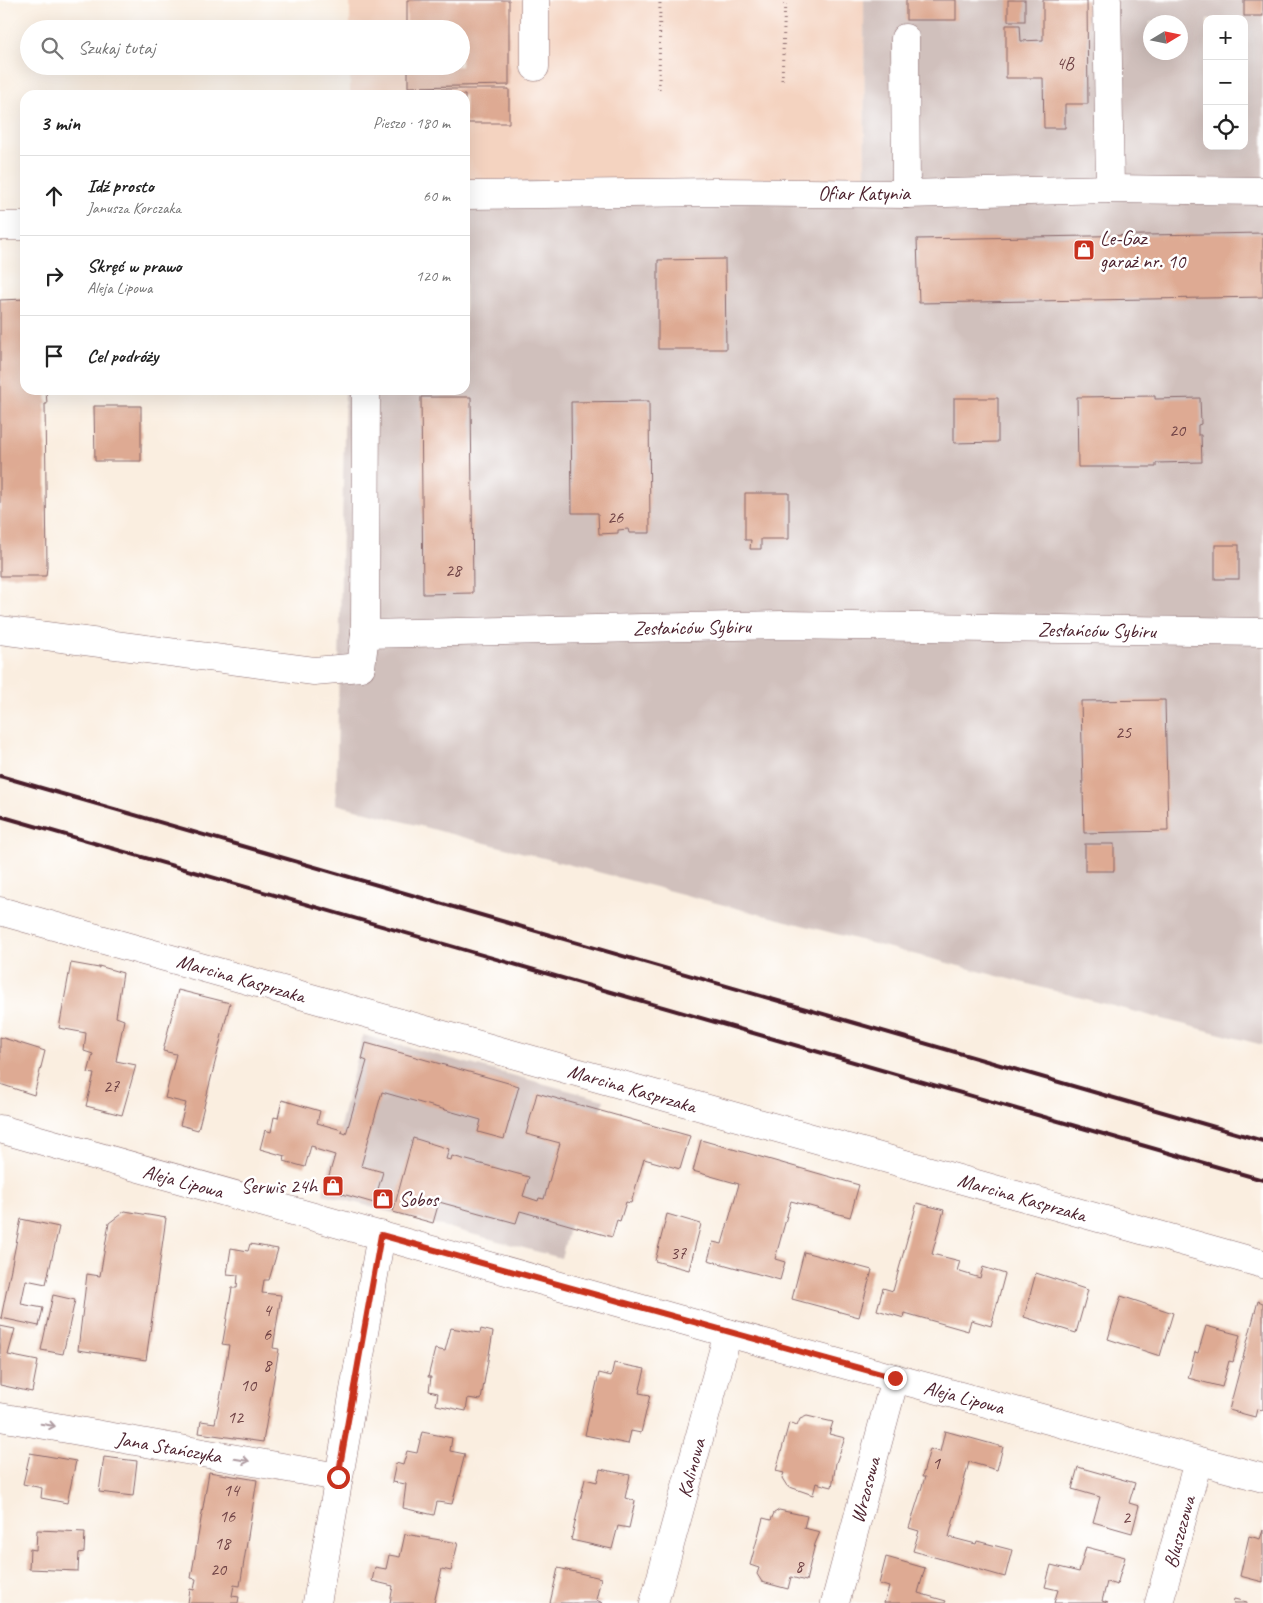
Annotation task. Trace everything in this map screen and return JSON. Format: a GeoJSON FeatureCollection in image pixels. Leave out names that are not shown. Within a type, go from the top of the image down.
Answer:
{"type":"FeatureCollection","features":[{"type":"Feature","properties":{"kind":"street"},"geometry":{"type":"LineString","coordinates":[[535,0],[535,67]]}},
{"type":"Feature","properties":{"kind":"street"},"geometry":{"type":"LineString","coordinates":[[1107,0],[1110,189]]}},
{"type":"Feature","properties":{"kind":"street"},"geometry":{"type":"LineString","coordinates":[[905,38],[906,194]]}},
{"type":"Feature","properties":{"kind":"street","name":"Ofiar Katynia"},"geometry":{"type":"LineString","coordinates":[[470,195],[715,192],[906,194],[1110,189],[1263,191]]}},
{"type":"Feature","properties":{"kind":"street"},"geometry":{"type":"LineString","coordinates":[[0,226],[20,226]]}},
{"type":"Feature","properties":{"kind":"street"},"geometry":{"type":"LineString","coordinates":[[0,630],[314,671],[361,667],[365,634],[366,395]]}},
{"type":"Feature","properties":{"kind":"street","name":"Zesłańców Sybiru"},"geometry":{"type":"LineString","coordinates":[[365,634],[784,625],[1263,632]]}},
{"type":"Feature","properties":{"kind":"street","name":"Marcina Kasprzaka"},"geometry":{"type":"LineString","coordinates":[[0,911],[1263,1264]]}},
{"type":"Feature","properties":{"kind":"street","name":"Aleja Lipowa"},"geometry":{"type":"LineString","coordinates":[[0,1129],[728,1333],[1263,1478]]}},
{"type":"Feature","properties":{"kind":"street"},"geometry":{"type":"LineString","coordinates":[[317,1603],[381,1235]]}},
{"type":"Feature","properties":{"kind":"street","name":"Kalinowa"},"geometry":{"type":"LineString","coordinates":[[654,1603],[728,1333]]}},
{"type":"Feature","properties":{"kind":"street","name":"Wrzosowa"},"geometry":{"type":"LineString","coordinates":[[835,1603],[895,1378]]}},
{"type":"Feature","properties":{"kind":"street","name":"Jana Stańczyka"},"geometry":{"type":"LineString","coordinates":[[0,1417],[338,1477]]}},
{"type":"Feature","properties":{"kind":"street","name":"Bluszczowa"},"geometry":{"type":"LineString","coordinates":[[1159,1603],[1198,1460]]}},
{"type":"Feature","properties":{"kind":"path"},"geometry":{"type":"LineString","coordinates":[[659,89],[660,0]]}},
{"type":"Feature","properties":{"kind":"path"},"geometry":{"type":"LineString","coordinates":[[782,80],[785,0]]}},
{"type":"Feature","properties":{"kind":"shaded area"},"geometry":{"type":"Polygon","coordinates":[[[350,0],[864,0],[865,182],[470,181],[470,90],[350,90],[350,75],[470,75],[470,20],[350,20],[350,0]]]}},
{"type":"Feature","properties":{"kind":"shaded area"},"geometry":{"type":"Polygon","coordinates":[[[864,0],[1263,0],[1263,1045],[336,804],[345,395],[470,395],[470,181],[865,182],[864,0]]]}},
{"type":"Feature","properties":{"kind":"shaded area"},"geometry":{"type":"Polygon","coordinates":[[[363,1035],[604,1100],[561,1258],[323,1194],[363,1035]]]}},
{"type":"Feature","properties":{"kind":"building"},"geometry":{"type":"Polygon","coordinates":[[[407,0],[509,0],[509,85],[408,87],[408,75],[470,75],[470,20],[407,20],[407,0]]]}},
{"type":"Feature","properties":{"kind":"building"},"geometry":{"type":"Polygon","coordinates":[[[906,0],[956,0],[956,20],[906,20],[906,0]]]}},
{"type":"Feature","properties":{"kind":"building"},"geometry":{"type":"Polygon","coordinates":[[[1008,0],[1025,0],[1025,21],[1008,21],[1008,0]]]}},
{"type":"Feature","properties":{"kind":"building"},"geometry":{"type":"Polygon","coordinates":[[[1043,0],[1087,0],[1088,104],[1065,104],[1065,128],[1044,128],[1043,78],[1006,78],[1006,25],[1020,25],[1021,41],[1043,40],[1043,0]]]}},
{"type":"Feature","properties":{"kind":"building"},"geometry":{"type":"Polygon","coordinates":[[[1244,0],[1263,0],[1263,16],[1244,15],[1244,0]]]}},
{"type":"Feature","properties":{"kind":"building"},"geometry":{"type":"Polygon","coordinates":[[[509,89],[509,123],[470,123],[470,90],[410,90],[509,89]]]}},
{"type":"Feature","properties":{"kind":"building"},"geometry":{"type":"Polygon","coordinates":[[[1263,233],[1263,297],[919,303],[917,239],[1263,233]]]}},
{"type":"Feature","properties":{"kind":"building"},"geometry":{"type":"Polygon","coordinates":[[[725,259],[726,349],[658,349],[658,260],[725,259]]]}},
{"type":"Feature","properties":{"kind":"building"},"geometry":{"type":"Polygon","coordinates":[[[20,299],[20,395],[46,395],[46,576],[0,576],[0,300],[20,299]]]}},
{"type":"Feature","properties":{"kind":"building"},"geometry":{"type":"Polygon","coordinates":[[[1155,396],[1155,399],[1200,398],[1201,424],[1198,425],[1198,435],[1201,435],[1202,462],[1156,463],[1156,467],[1078,467],[1077,397],[1155,396]]]}},
{"type":"Feature","properties":{"kind":"building"},"geometry":{"type":"Polygon","coordinates":[[[421,397],[471,397],[473,593],[423,594],[421,397]]]}},
{"type":"Feature","properties":{"kind":"building"},"geometry":{"type":"Polygon","coordinates":[[[954,398],[998,398],[998,442],[954,443],[954,398]]]}},
{"type":"Feature","properties":{"kind":"building"},"geometry":{"type":"Polygon","coordinates":[[[649,401],[650,533],[629,533],[628,529],[618,530],[618,533],[599,534],[598,513],[572,513],[571,402],[649,401]]]}},
{"type":"Feature","properties":{"kind":"building"},"geometry":{"type":"Polygon","coordinates":[[[94,406],[141,406],[141,461],[95,461],[94,406]]]}},
{"type":"Feature","properties":{"kind":"building"},"geometry":{"type":"Polygon","coordinates":[[[745,493],[789,493],[789,539],[761,539],[761,549],[750,549],[751,540],[745,540],[745,493]]]}},
{"type":"Feature","properties":{"kind":"building"},"geometry":{"type":"Polygon","coordinates":[[[1215,545],[1239,545],[1239,579],[1215,579],[1215,545]]]}},
{"type":"Feature","properties":{"kind":"building"},"geometry":{"type":"Polygon","coordinates":[[[1165,700],[1168,831],[1084,833],[1081,701],[1165,700]]]}},
{"type":"Feature","properties":{"kind":"building"},"geometry":{"type":"Polygon","coordinates":[[[1085,844],[1114,844],[1114,871],[1085,871],[1085,844]]]}},
{"type":"Feature","properties":{"kind":"building"},"geometry":{"type":"Polygon","coordinates":[[[71,963],[99,968],[99,966],[123,973],[116,1017],[124,1020],[116,1061],[136,1065],[122,1115],[86,1106],[94,1074],[88,1073],[93,1054],[84,1051],[86,1033],[59,1028],[71,963]]]}},
{"type":"Feature","properties":{"kind":"building"},"geometry":{"type":"Polygon","coordinates":[[[178,990],[230,1003],[198,1130],[180,1125],[186,1103],[165,1098],[176,1054],[163,1051],[178,990]]]}},
{"type":"Feature","properties":{"kind":"building"},"geometry":{"type":"Polygon","coordinates":[[[0,1037],[45,1051],[34,1095],[0,1084],[0,1037]]]}},
{"type":"Feature","properties":{"kind":"building"},"geometry":{"type":"Polygon","coordinates":[[[366,1043],[519,1086],[504,1139],[478,1132],[481,1120],[382,1092],[361,1166],[383,1172],[374,1203],[325,1189],[335,1155],[311,1146],[305,1167],[284,1161],[285,1156],[260,1149],[265,1130],[271,1132],[274,1117],[278,1118],[282,1100],[320,1111],[317,1123],[342,1130],[341,1132],[346,1134],[367,1061],[362,1059],[366,1043]]]}},
{"type":"Feature","properties":{"kind":"building"},"geometry":{"type":"Polygon","coordinates":[[[537,1093],[690,1136],[680,1169],[644,1159],[631,1203],[626,1202],[620,1221],[617,1220],[612,1237],[520,1211],[516,1223],[439,1202],[433,1223],[393,1212],[413,1138],[449,1149],[446,1159],[451,1160],[452,1156],[529,1177],[523,1196],[538,1201],[539,1198],[544,1199],[560,1143],[526,1134],[537,1093]]]}},
{"type":"Feature","properties":{"kind":"building"},"geometry":{"type":"Polygon","coordinates":[[[701,1140],[859,1185],[850,1217],[791,1201],[775,1259],[785,1262],[780,1280],[708,1260],[713,1242],[722,1244],[739,1184],[693,1171],[701,1140]]]}},
{"type":"Feature","properties":{"kind":"building"},"geometry":{"type":"Polygon","coordinates":[[[917,1203],[944,1210],[932,1254],[960,1261],[957,1271],[980,1278],[983,1267],[1005,1274],[991,1326],[971,1320],[968,1331],[905,1313],[904,1318],[877,1310],[883,1288],[893,1291],[917,1203]]]}},
{"type":"Feature","properties":{"kind":"building"},"geometry":{"type":"Polygon","coordinates":[[[125,1211],[166,1218],[146,1360],[78,1350],[87,1274],[100,1276],[109,1223],[125,1211]]]}},
{"type":"Feature","properties":{"kind":"building"},"geometry":{"type":"Polygon","coordinates":[[[667,1214],[701,1224],[689,1270],[655,1261],[667,1214]]]}},
{"type":"Feature","properties":{"kind":"building"},"geometry":{"type":"Polygon","coordinates":[[[21,1219],[59,1227],[46,1284],[26,1280],[21,1304],[43,1308],[39,1326],[1,1318],[21,1219]]]}},
{"type":"Feature","properties":{"kind":"building"},"geometry":{"type":"Polygon","coordinates":[[[250,1244],[278,1249],[269,1280],[264,1280],[262,1293],[281,1295],[273,1348],[279,1349],[263,1442],[199,1433],[201,1421],[215,1423],[221,1394],[229,1345],[222,1344],[232,1288],[237,1288],[238,1275],[227,1274],[231,1248],[248,1251],[250,1244]]]}},
{"type":"Feature","properties":{"kind":"building"},"geometry":{"type":"Polygon","coordinates":[[[804,1252],[872,1270],[859,1317],[792,1299],[804,1252]]]}},
{"type":"Feature","properties":{"kind":"building"},"geometry":{"type":"Polygon","coordinates":[[[1036,1273],[1088,1290],[1076,1333],[1024,1317],[1036,1273]]]}},
{"type":"Feature","properties":{"kind":"building"},"geometry":{"type":"Polygon","coordinates":[[[53,1295],[75,1300],[63,1354],[41,1350],[53,1295]]]}},
{"type":"Feature","properties":{"kind":"building"},"geometry":{"type":"Polygon","coordinates":[[[1121,1296],[1173,1313],[1160,1356],[1108,1339],[1121,1296]]]}},
{"type":"Feature","properties":{"kind":"building"},"geometry":{"type":"Polygon","coordinates":[[[1258,1301],[1263,1303],[1263,1410],[1257,1409],[1255,1417],[1229,1410],[1258,1301]]]}},
{"type":"Feature","properties":{"kind":"building"},"geometry":{"type":"Polygon","coordinates":[[[0,1326],[15,1329],[8,1355],[38,1361],[32,1392],[0,1385],[0,1326]]]}},
{"type":"Feature","properties":{"kind":"building"},"geometry":{"type":"Polygon","coordinates":[[[1206,1326],[1240,1335],[1233,1362],[1229,1361],[1222,1387],[1188,1378],[1195,1352],[1198,1353],[1206,1326]]]}},
{"type":"Feature","properties":{"kind":"building"},"geometry":{"type":"Polygon","coordinates":[[[451,1328],[480,1333],[481,1329],[493,1332],[481,1400],[468,1398],[466,1411],[436,1405],[438,1393],[429,1391],[431,1377],[428,1377],[435,1349],[445,1351],[451,1328]]]}},
{"type":"Feature","properties":{"kind":"building"},"geometry":{"type":"Polygon","coordinates":[[[614,1363],[645,1369],[639,1393],[650,1395],[641,1433],[631,1431],[628,1444],[585,1435],[599,1373],[611,1376],[614,1363]]]}},
{"type":"Feature","properties":{"kind":"building"},"geometry":{"type":"Polygon","coordinates":[[[807,1416],[833,1422],[829,1434],[845,1438],[836,1463],[832,1487],[816,1483],[813,1495],[787,1486],[782,1478],[784,1473],[776,1471],[789,1423],[797,1426],[800,1419],[807,1416]]]}},
{"type":"Feature","properties":{"kind":"building"},"geometry":{"type":"Polygon","coordinates":[[[945,1431],[1003,1447],[997,1470],[969,1462],[949,1537],[976,1544],[977,1541],[1012,1550],[1005,1577],[913,1551],[919,1531],[909,1528],[925,1477],[922,1477],[930,1449],[940,1452],[945,1431]]]}},
{"type":"Feature","properties":{"kind":"building"},"geometry":{"type":"Polygon","coordinates":[[[422,1432],[452,1438],[450,1451],[465,1454],[452,1504],[437,1502],[434,1515],[403,1508],[406,1484],[392,1482],[396,1463],[403,1465],[407,1451],[417,1453],[422,1432]]]}},
{"type":"Feature","properties":{"kind":"building"},"geometry":{"type":"Polygon","coordinates":[[[30,1453],[76,1461],[67,1503],[41,1498],[42,1488],[23,1484],[30,1453]]]}},
{"type":"Feature","properties":{"kind":"building"},"geometry":{"type":"Polygon","coordinates":[[[104,1457],[137,1461],[133,1496],[99,1492],[104,1457]]]}},
{"type":"Feature","properties":{"kind":"building"},"geometry":{"type":"Polygon","coordinates":[[[1078,1467],[1135,1483],[1129,1503],[1139,1506],[1132,1533],[1093,1522],[1100,1497],[1072,1489],[1078,1467]]]}},
{"type":"Feature","properties":{"kind":"building"},"geometry":{"type":"Polygon","coordinates":[[[600,1469],[630,1475],[625,1498],[635,1501],[629,1528],[618,1526],[612,1549],[571,1540],[585,1479],[597,1482],[600,1469]]]}},
{"type":"Feature","properties":{"kind":"building"},"geometry":{"type":"Polygon","coordinates":[[[209,1472],[257,1480],[240,1586],[234,1585],[232,1596],[239,1597],[238,1603],[188,1603],[190,1589],[194,1590],[196,1579],[191,1578],[209,1472]]]}},
{"type":"Feature","properties":{"kind":"building"},"geometry":{"type":"Polygon","coordinates":[[[779,1510],[807,1516],[804,1528],[820,1532],[815,1544],[806,1581],[791,1577],[788,1589],[762,1582],[757,1574],[759,1568],[750,1565],[763,1518],[771,1520],[774,1513],[779,1510]]]}},
{"type":"Feature","properties":{"kind":"building"},"geometry":{"type":"Polygon","coordinates":[[[37,1530],[85,1532],[84,1552],[79,1553],[78,1571],[29,1569],[30,1549],[36,1550],[37,1530]]]}},
{"type":"Feature","properties":{"kind":"building"},"geometry":{"type":"Polygon","coordinates":[[[1263,1530],[1263,1582],[1240,1576],[1249,1536],[1260,1539],[1263,1530]]]}},
{"type":"Feature","properties":{"kind":"building"},"geometry":{"type":"Polygon","coordinates":[[[405,1534],[458,1543],[451,1571],[442,1569],[434,1603],[390,1603],[393,1586],[372,1581],[375,1567],[386,1569],[389,1555],[400,1557],[405,1534]]]}},
{"type":"Feature","properties":{"kind":"building"},"geometry":{"type":"Polygon","coordinates":[[[1086,1547],[1125,1557],[1117,1585],[1107,1582],[1102,1601],[1108,1603],[1054,1603],[1058,1590],[1045,1587],[1051,1565],[1079,1572],[1086,1547]]]}},
{"type":"Feature","properties":{"kind":"building"},"geometry":{"type":"Polygon","coordinates":[[[886,1557],[925,1568],[918,1593],[946,1601],[945,1603],[884,1603],[889,1587],[879,1584],[886,1557]]]}},
{"type":"Feature","properties":{"kind":"building"},"geometry":{"type":"Polygon","coordinates":[[[558,1568],[601,1578],[596,1600],[603,1603],[550,1603],[558,1568]]]}},
{"type":"Feature","properties":{"kind":"building"},"geometry":{"type":"Polygon","coordinates":[[[1234,1599],[1247,1602],[1247,1603],[1233,1603],[1234,1599]]]}},
{"type":"Feature","properties":{"kind":"railway"},"geometry":{"type":"LineString","coordinates":[[0,776],[1263,1141]]}},
{"type":"Feature","properties":{"kind":"railway"},"geometry":{"type":"LineString","coordinates":[[0,816],[1263,1180]]}},
{"type":"Feature","properties":{"kind":"place","name":"Le-Gaz garaż nr. 10"},"geometry":{"type":"Point","coordinates":[1084,250]}},
{"type":"Feature","properties":{"kind":"place","name":"Serwis 24h"},"geometry":{"type":"Point","coordinates":[333,1186]}},
{"type":"Feature","properties":{"kind":"place","name":"Sobos"},"geometry":{"type":"Point","coordinates":[383,1199]}},
{"type":"Feature","properties":{"kind":"route"},"geometry":{"type":"LineString","coordinates":[[338,1477],[381,1235],[895,1378]]}}]}
